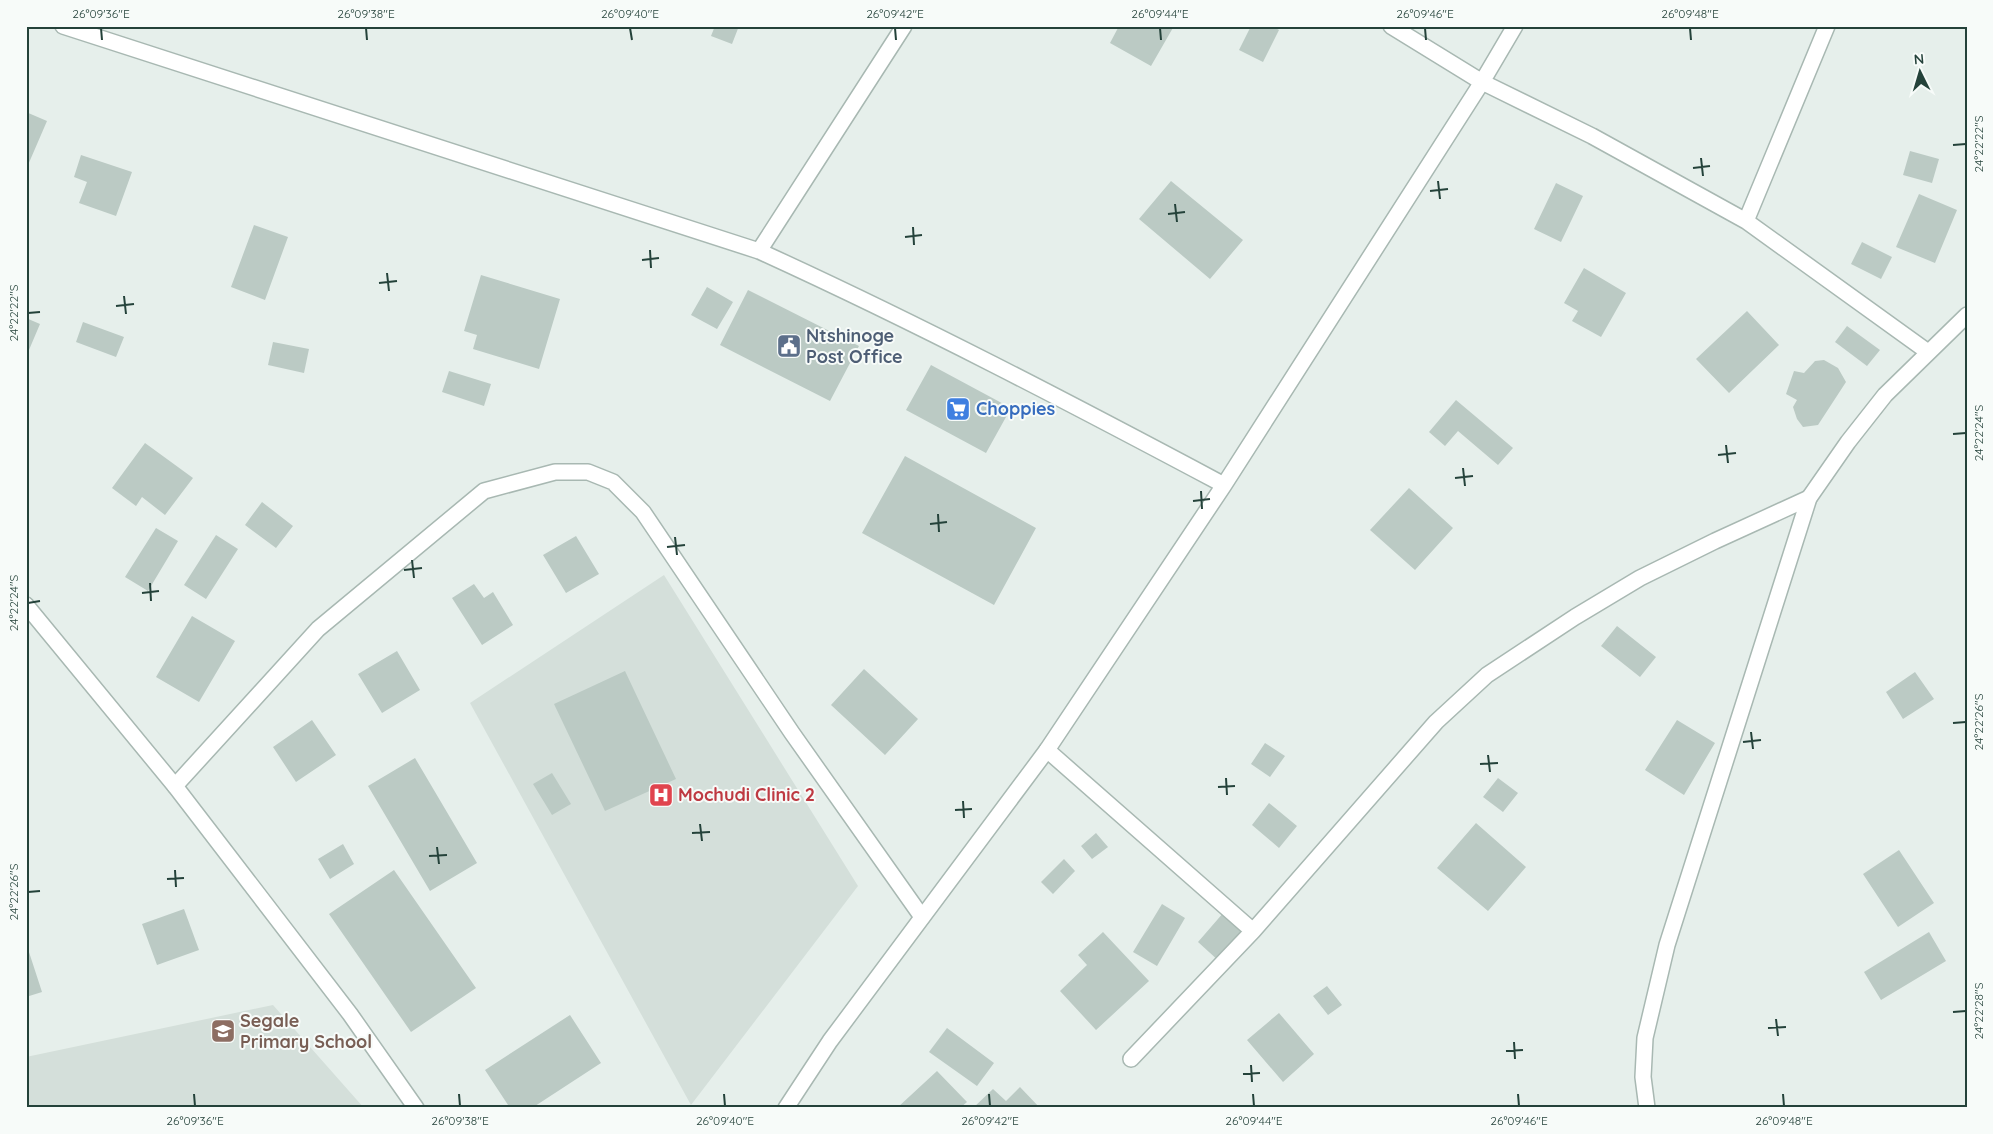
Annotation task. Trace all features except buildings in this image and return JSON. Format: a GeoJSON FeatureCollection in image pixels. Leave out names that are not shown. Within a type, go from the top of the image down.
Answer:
{"type":"FeatureCollection","features":[{"type":"Feature","properties":{"kind":"street"},"geometry":{"type":"LineString","coordinates":[[63,26],[759,251],[866,300],[1004,368],[1224,485]]}},
{"type":"Feature","properties":{"kind":"street"},"geometry":{"type":"LineString","coordinates":[[759,251],[904,26]]}},
{"type":"Feature","properties":{"kind":"street"},"geometry":{"type":"LineString","coordinates":[[1390,26],[1482,82],[1592,136],[1746,221],[1928,352]]}},
{"type":"Feature","properties":{"kind":"street"},"geometry":{"type":"LineString","coordinates":[[786,1108],[830,1040],[1047,750],[1224,485],[1482,82],[1515,26]]}},
{"type":"Feature","properties":{"kind":"street"},"geometry":{"type":"LineString","coordinates":[[1746,221],[1826,26]]}},
{"type":"Feature","properties":{"kind":"street"},"geometry":{"type":"LineString","coordinates":[[1647,1108],[1643,1077],[1645,1038],[1667,945],[1809,498],[1848,442],[1885,395],[1967,315]]}},
{"type":"Feature","properties":{"kind":"street"},"geometry":{"type":"LineString","coordinates":[[175,786],[318,630],[484,491],[555,472],[588,472],[613,482],[643,512],[792,733],[922,918]]}},
{"type":"Feature","properties":{"kind":"street"},"geometry":{"type":"LineString","coordinates":[[1131,1060],[1253,931],[1436,722],[1487,675],[1575,617],[1640,578],[1809,498]]}},
{"type":"Feature","properties":{"kind":"street"},"geometry":{"type":"LineString","coordinates":[[26,605],[175,786],[350,1014],[416,1108]]}},
{"type":"Feature","properties":{"kind":"street"},"geometry":{"type":"LineString","coordinates":[[1047,750],[1253,931]]}},
{"type":"Feature","properties":{"kind":"shaded area","name":"Mochudi Clinic 2"},"geometry":{"type":"Polygon","coordinates":[[[664,575],[858,886],[691,1105],[470,703],[664,575]]]}},
{"type":"Feature","properties":{"kind":"shaded area","name":"Segale Primary School"},"geometry":{"type":"Polygon","coordinates":[[[273,1005],[364,1108],[26,1108],[26,1057],[273,1005]]]}},
{"type":"Feature","properties":{"kind":"place","name":"Ntshinoge Post Office"},"geometry":{"type":"Point","coordinates":[789,346]}},
{"type":"Feature","properties":{"kind":"place","name":"Choppies"},"geometry":{"type":"Point","coordinates":[958,409]}},
{"type":"Feature","properties":{"kind":"place","name":"Mochudi Clinic 2"},"geometry":{"type":"Point","coordinates":[661,795]}},
{"type":"Feature","properties":{"kind":"place","name":"Segale Primary School"},"geometry":{"type":"Point","coordinates":[223,1031]}}]}
